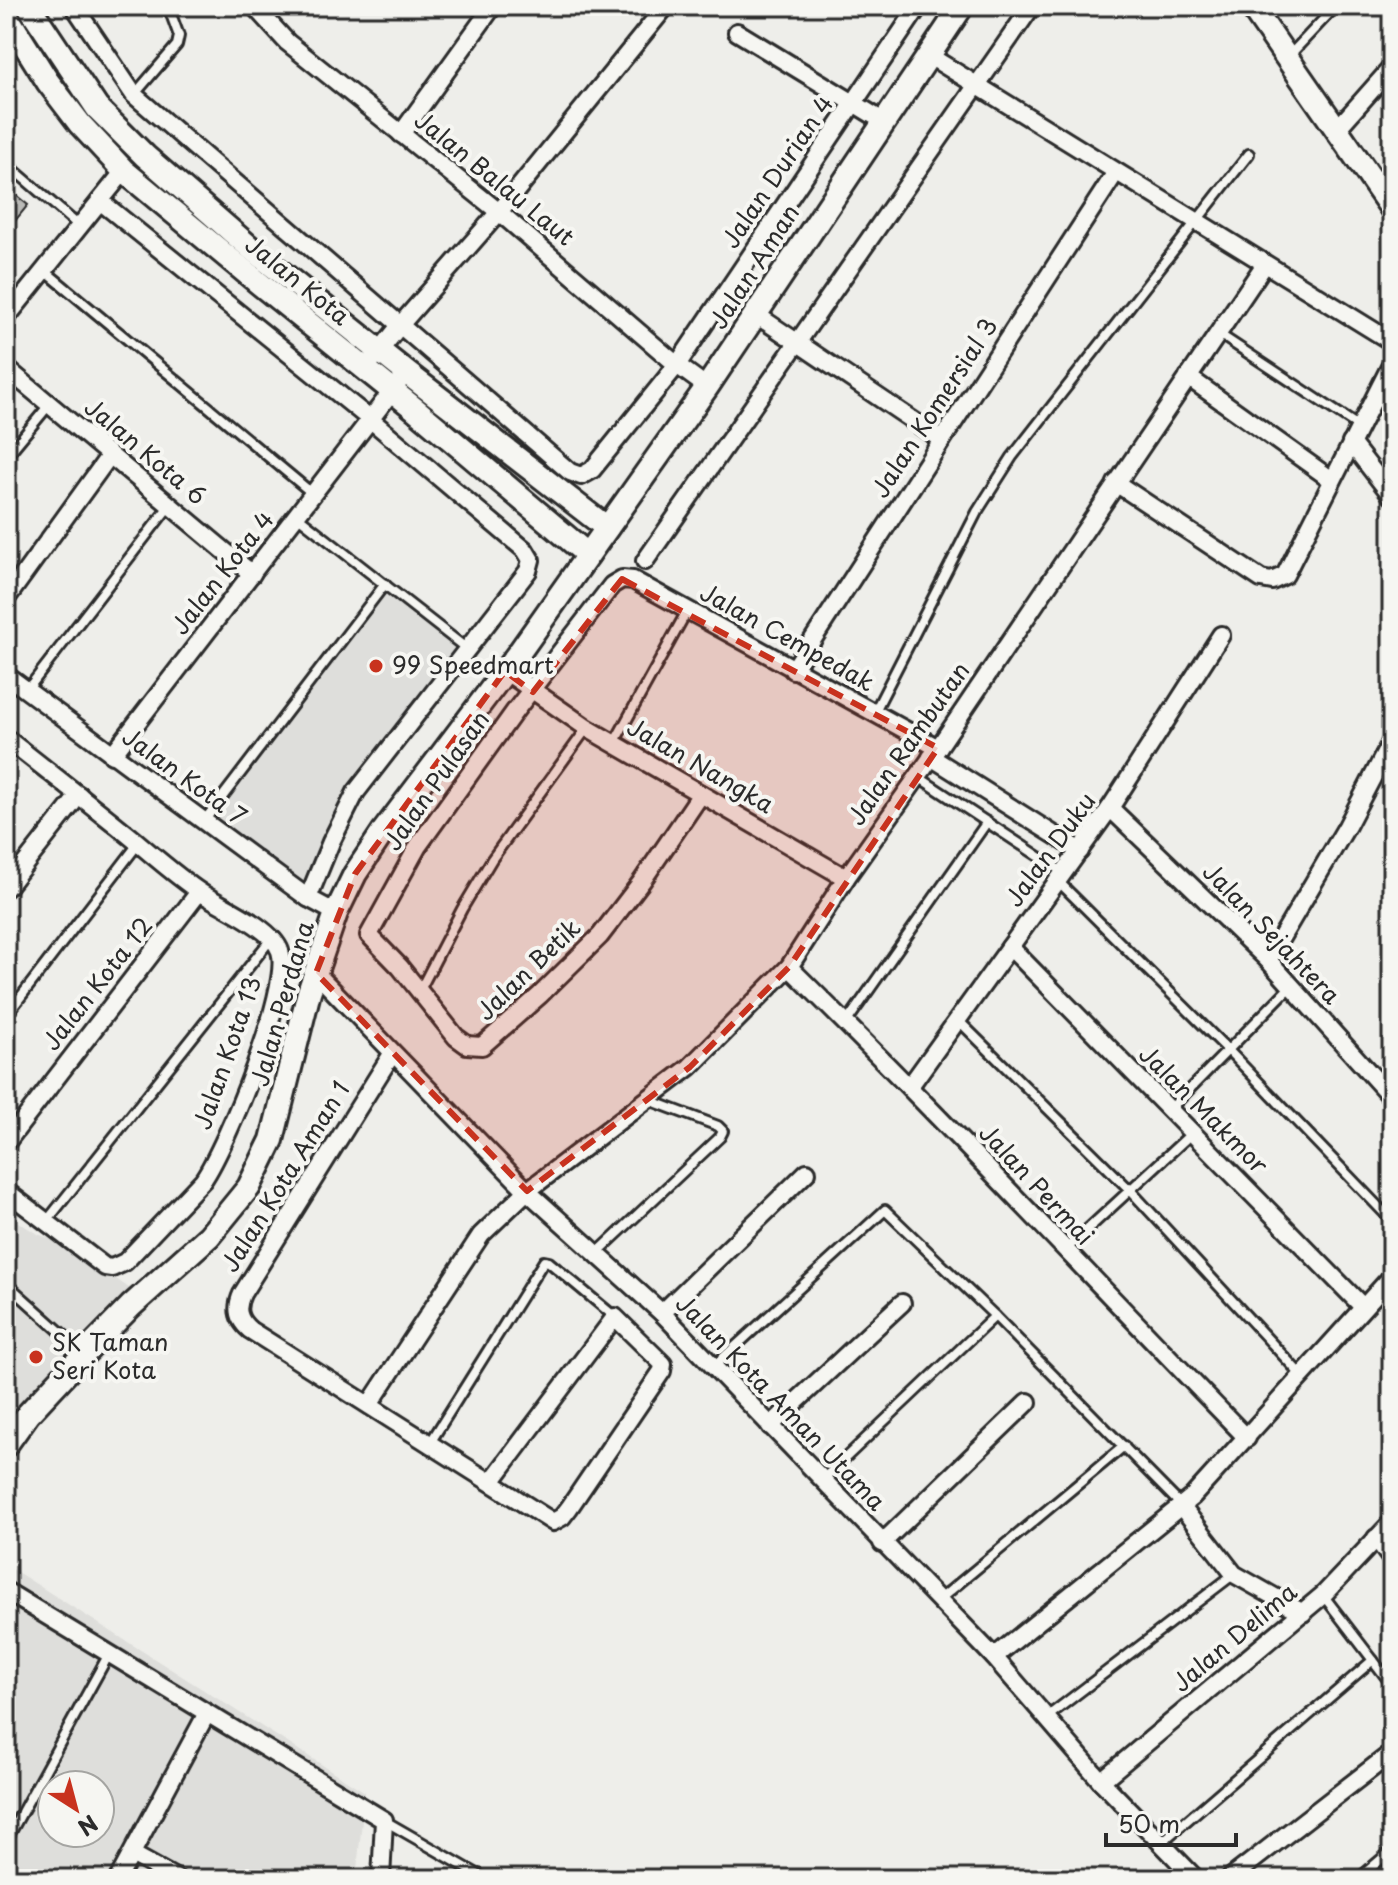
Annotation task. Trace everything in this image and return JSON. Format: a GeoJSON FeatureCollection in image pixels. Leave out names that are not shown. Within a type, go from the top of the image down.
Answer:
{"type":"FeatureCollection","features":[{"type":"Feature","properties":{"kind":"street","name":"Jalan Kota"},"geometry":{"type":"LineString","coordinates":[[29,6],[81,87],[127,138],[253,250],[378,350],[400,382],[588,555]]}},
{"type":"Feature","properties":{"kind":"street"},"geometry":{"type":"LineString","coordinates":[[74,6],[134,95],[401,324]]}},
{"type":"Feature","properties":{"kind":"street","name":"Jalan Balau Laut"},"geometry":{"type":"LineString","coordinates":[[254,6],[287,42],[499,212],[677,365],[707,387]]}},
{"type":"Feature","properties":{"kind":"street"},"geometry":{"type":"LineString","coordinates":[[401,134],[493,6]]}},
{"type":"Feature","properties":{"kind":"street","name":"Jalan Durian 4"},"geometry":{"type":"LineString","coordinates":[[401,324],[575,475],[587,474],[677,365],[919,6]]}},
{"type":"Feature","properties":{"kind":"street","name":"Jalan Aman"},"geometry":{"type":"LineString","coordinates":[[588,555],[707,387],[962,6]]}},
{"type":"Feature","properties":{"kind":"street"},"geometry":{"type":"LineString","coordinates":[[645,561],[1032,6]]}},
{"type":"Feature","properties":{"kind":"street"},"geometry":{"type":"LineString","coordinates":[[1251,6],[1392,209]]}},
{"type":"Feature","properties":{"kind":"street"},"geometry":{"type":"LineString","coordinates":[[365,369],[378,350],[499,212],[663,8]]}},
{"type":"Feature","properties":{"kind":"street","name":"Jalan Kota"},"geometry":{"type":"LineString","coordinates":[[6,15],[72,114],[124,171],[365,369],[400,382],[607,528]]}},
{"type":"Feature","properties":{"kind":"street"},"geometry":{"type":"LineString","coordinates":[[737,32],[883,121]]}},
{"type":"Feature","properties":{"kind":"street"},"geometry":{"type":"LineString","coordinates":[[928,55],[1392,342]]}},
{"type":"Feature","properties":{"kind":"street"},"geometry":{"type":"LineString","coordinates":[[1337,129],[1392,67]]}},
{"type":"Feature","properties":{"kind":"street"},"geometry":{"type":"LineString","coordinates":[[6,318],[124,171]]}},
{"type":"Feature","properties":{"kind":"street","name":"Jalan Komersial 3"},"geometry":{"type":"LineString","coordinates":[[793,670],[1116,172]]}},
{"type":"Feature","properties":{"kind":"street"},"geometry":{"type":"LineString","coordinates":[[100,201],[371,420],[529,554],[531,565],[528,571],[356,792],[308,898]]}},
{"type":"Feature","properties":{"kind":"street","name":"Jalan Rambutan"},"geometry":{"type":"LineString","coordinates":[[369,1405],[473,1245],[527,1191],[709,1050],[789,967],[846,878],[1265,264]]}},
{"type":"Feature","properties":{"kind":"street"},"geometry":{"type":"LineString","coordinates":[[755,314],[942,440]]}},
{"type":"Feature","properties":{"kind":"street"},"geometry":{"type":"LineString","coordinates":[[1392,363],[1358,426],[1359,452],[1392,496]]}},
{"type":"Feature","properties":{"kind":"street","name":"Jalan Kota 6"},"geometry":{"type":"LineString","coordinates":[[6,368],[252,574]]}},
{"type":"Feature","properties":{"kind":"street"},"geometry":{"type":"LineString","coordinates":[[1188,377],[1332,480]]}},
{"type":"Feature","properties":{"kind":"street","name":"Jalan Kota 4"},"geometry":{"type":"LineString","coordinates":[[112,755],[400,382]]}},
{"type":"Feature","properties":{"kind":"street"},"geometry":{"type":"LineString","coordinates":[[1116,483],[1261,579],[1272,581],[1285,575],[1332,480],[1359,452]]}},
{"type":"Feature","properties":{"kind":"street"},"geometry":{"type":"LineString","coordinates":[[6,599],[110,455]]}},
{"type":"Feature","properties":{"kind":"street","name":"Jalan Perdana"},"geometry":{"type":"LineString","coordinates":[[6,1445],[28,1414],[85,1353],[131,1306],[209,1236],[249,1187],[272,1140],[316,973],[336,913],[355,874],[588,555]]}},
{"type":"Feature","properties":{"kind":"street","name":"Jalan Cempedak"},"geometry":{"type":"LineString","coordinates":[[612,585],[622,579],[633,580],[874,714],[1080,851]]}},
{"type":"Feature","properties":{"kind":"street","name":"Jalan Pulasan"},"geometry":{"type":"LineString","coordinates":[[369,935],[418,846],[515,711],[533,692],[612,585]]}},
{"type":"Feature","properties":{"kind":"street","name":"Jalan Duku"},"geometry":{"type":"LineString","coordinates":[[910,1086],[1062,878],[1221,635]]}},
{"type":"Feature","properties":{"kind":"street","name":"Jalan Nangka"},"geometry":{"type":"LineString","coordinates":[[505,671],[587,728],[846,878]]}},
{"type":"Feature","properties":{"kind":"street","name":"Jalan Kota 7"},"geometry":{"type":"LineString","coordinates":[[6,675],[308,898],[336,913]]}},
{"type":"Feature","properties":{"kind":"street"},"geometry":{"type":"LineString","coordinates":[[1268,960],[1347,826],[1392,740]]}},
{"type":"Feature","properties":{"kind":"street"},"geometry":{"type":"LineString","coordinates":[[8,743],[79,795],[199,892],[271,938]]}},
{"type":"Feature","properties":{"kind":"street","name":"Jalan Betik"},"geometry":{"type":"LineString","coordinates":[[369,935],[400,967],[456,1037],[467,1045],[482,1046],[600,936],[701,794]]}},
{"type":"Feature","properties":{"kind":"street"},"geometry":{"type":"LineString","coordinates":[[6,888],[79,795]]}},
{"type":"Feature","properties":{"kind":"street","name":"Jalan Sejahtera"},"geometry":{"type":"LineString","coordinates":[[1110,808],[1268,960],[1392,1098]]}},
{"type":"Feature","properties":{"kind":"street","name":"Jalan Kota 12"},"geometry":{"type":"LineString","coordinates":[[6,1143],[199,892]]}},
{"type":"Feature","properties":{"kind":"street","name":"Jalan Kota 13"},"geometry":{"type":"LineString","coordinates":[[46,1222],[99,1263],[112,1268],[125,1262],[203,1180],[213,1166],[238,1108],[273,1011],[281,974],[281,952],[271,938]]}},
{"type":"Feature","properties":{"kind":"street","name":"Jalan Makmor"},"geometry":{"type":"LineString","coordinates":[[1010,947],[1363,1307]]}},
{"type":"Feature","properties":{"kind":"street","name":"Jalan Permai"},"geometry":{"type":"LineString","coordinates":[[789,967],[910,1086],[1064,1251],[1247,1438]]}},
{"type":"Feature","properties":{"kind":"street","name":"Jalan Kota Aman Utama"},"geometry":{"type":"LineString","coordinates":[[316,973],[527,1191],[662,1313],[994,1657],[1101,1781],[1196,1879]]}},
{"type":"Feature","properties":{"kind":"street","name":"Jalan Kota Aman 1"},"geometry":{"type":"LineString","coordinates":[[369,1405],[250,1330],[239,1318],[238,1310],[242,1294],[392,1054]]}},
{"type":"Feature","properties":{"kind":"street"},"geometry":{"type":"LineString","coordinates":[[662,1313],[807,1172]]}},
{"type":"Feature","properties":{"kind":"street"},"geometry":{"type":"LineString","coordinates":[[6,1191],[46,1222]]}},
{"type":"Feature","properties":{"kind":"street"},"geometry":{"type":"LineString","coordinates":[[994,1657],[1209,1480],[1392,1276]]}},
{"type":"Feature","properties":{"kind":"street"},"geometry":{"type":"LineString","coordinates":[[770,1426],[902,1303]]}},
{"type":"Feature","properties":{"kind":"street"},"geometry":{"type":"LineString","coordinates":[[369,1405],[553,1522],[569,1508],[664,1367],[615,1317],[491,1482]]}},
{"type":"Feature","properties":{"kind":"street"},"geometry":{"type":"LineString","coordinates":[[882,1543],[1028,1402]]}},
{"type":"Feature","properties":{"kind":"street"},"geometry":{"type":"LineString","coordinates":[[1181,1506],[1234,1574],[1303,1613]]}},
{"type":"Feature","properties":{"kind":"street","name":"Jalan Delima"},"geometry":{"type":"LineString","coordinates":[[1101,1781],[1303,1613],[1392,1522]]}},
{"type":"Feature","properties":{"kind":"street"},"geometry":{"type":"LineString","coordinates":[[1376,1538],[1392,1560]]}},
{"type":"Feature","properties":{"kind":"street"},"geometry":{"type":"LineString","coordinates":[[7,1596],[384,1820],[381,1879]]}},
{"type":"Feature","properties":{"kind":"street"},"geometry":{"type":"LineString","coordinates":[[118,1879],[207,1713]]}},
{"type":"Feature","properties":{"kind":"street"},"geometry":{"type":"LineString","coordinates":[[1229,1879],[1385,1758]]}},
{"type":"Feature","properties":{"kind":"street"},"geometry":{"type":"LineString","coordinates":[[132,1854],[177,1879]]}},
{"type":"Feature","properties":{"kind":"lane"},"geometry":{"type":"LineString","coordinates":[[134,95],[177,45],[179,36],[168,6]]}},
{"type":"Feature","properties":{"kind":"lane"},"geometry":{"type":"LineString","coordinates":[[1287,58],[1336,6]]}},
{"type":"Feature","properties":{"kind":"lane"},"geometry":{"type":"LineString","coordinates":[[874,714],[970,525],[1012,457],[1249,154]]}},
{"type":"Feature","properties":{"kind":"lane"},"geometry":{"type":"LineString","coordinates":[[6,163],[80,226]]}},
{"type":"Feature","properties":{"kind":"lane"},"geometry":{"type":"LineString","coordinates":[[44,270],[314,494]]}},
{"type":"Feature","properties":{"kind":"lane"},"geometry":{"type":"LineString","coordinates":[[6,286],[21,299]]}},
{"type":"Feature","properties":{"kind":"lane"},"geometry":{"type":"LineString","coordinates":[[1217,333],[1358,426]]}},
{"type":"Feature","properties":{"kind":"lane"},"geometry":{"type":"LineString","coordinates":[[6,457],[49,404]]}},
{"type":"Feature","properties":{"kind":"lane"},"geometry":{"type":"LineString","coordinates":[[26,691],[170,504]]}},
{"type":"Feature","properties":{"kind":"lane"},"geometry":{"type":"LineString","coordinates":[[297,516],[468,650]]}},
{"type":"Feature","properties":{"kind":"lane"},"geometry":{"type":"LineString","coordinates":[[204,821],[385,584]]}},
{"type":"Feature","properties":{"kind":"lane"},"geometry":{"type":"LineString","coordinates":[[614,744],[687,611]]}},
{"type":"Feature","properties":{"kind":"lane"},"geometry":{"type":"LineString","coordinates":[[419,992],[492,859],[587,728]]}},
{"type":"Feature","properties":{"kind":"lane"},"geometry":{"type":"LineString","coordinates":[[917,776],[987,822],[1062,878],[1392,1221]]}},
{"type":"Feature","properties":{"kind":"lane"},"geometry":{"type":"LineString","coordinates":[[846,1023],[987,822]]}},
{"type":"Feature","properties":{"kind":"lane"},"geometry":{"type":"LineString","coordinates":[[6,1016],[139,843]]}},
{"type":"Feature","properties":{"kind":"lane"},"geometry":{"type":"LineString","coordinates":[[46,1222],[271,938]]}},
{"type":"Feature","properties":{"kind":"lane"},"geometry":{"type":"LineString","coordinates":[[1169,1110],[1291,986]]}},
{"type":"Feature","properties":{"kind":"lane"},"geometry":{"type":"LineString","coordinates":[[958,1020],[1130,1190],[1302,1376]]}},
{"type":"Feature","properties":{"kind":"lane"},"geometry":{"type":"LineString","coordinates":[[597,1253],[723,1131],[718,1126],[648,1100]]}},
{"type":"Feature","properties":{"kind":"lane"},"geometry":{"type":"LineString","coordinates":[[1064,1251],[1192,1133]]}},
{"type":"Feature","properties":{"kind":"lane"},"geometry":{"type":"LineString","coordinates":[[713,1366],[882,1210],[887,1211],[1181,1506]]}},
{"type":"Feature","properties":{"kind":"lane"},"geometry":{"type":"LineString","coordinates":[[430,1443],[544,1261],[615,1317]]}},
{"type":"Feature","properties":{"kind":"lane"},"geometry":{"type":"LineString","coordinates":[[6,1283],[85,1353]]}},
{"type":"Feature","properties":{"kind":"lane"},"geometry":{"type":"LineString","coordinates":[[822,1480],[995,1316]]}},
{"type":"Feature","properties":{"kind":"lane"},"geometry":{"type":"LineString","coordinates":[[938,1601],[1124,1446]]}},
{"type":"Feature","properties":{"kind":"lane"},"geometry":{"type":"LineString","coordinates":[[1046,1717],[1234,1574]]}},
{"type":"Feature","properties":{"kind":"lane"},"geometry":{"type":"LineString","coordinates":[[1323,1595],[1392,1685]]}},
{"type":"Feature","properties":{"kind":"lane"},"geometry":{"type":"LineString","coordinates":[[6,1841],[109,1654]]}},
{"type":"Feature","properties":{"kind":"lane"},"geometry":{"type":"LineString","coordinates":[[1162,1842],[1373,1660]]}},
{"type":"Feature","properties":{"kind":"lane"},"geometry":{"type":"LineString","coordinates":[[384,1820],[486,1879]]}},
{"type":"Feature","properties":{"kind":"lane"},"geometry":{"type":"LineString","coordinates":[[1358,1879],[1392,1850]]}},
{"type":"Feature","properties":{"kind":"highlighted area"},"geometry":{"type":"Polygon","coordinates":[[[622,579],[938,748],[789,967],[690,1067],[527,1191],[316,973],[355,874],[505,671],[533,692],[622,579]]]}},
{"type":"Feature","properties":{"kind":"shaded area"},"geometry":{"type":"Polygon","coordinates":[[[385,579],[476,651],[361,796],[311,907],[198,824],[385,579]]]}},
{"type":"Feature","properties":{"kind":"shaded area","name":"SK Taman Seri Kota"},"geometry":{"type":"Polygon","coordinates":[[[6,1215],[38,1234],[73,1248],[133,1291],[113,1308],[6,1423],[6,1215]]]}},
{"type":"Feature","properties":{"kind":"shaded area"},"geometry":{"type":"Polygon","coordinates":[[[6,1565],[365,1792],[356,1879],[6,1879],[6,1565]]]}},
{"type":"Feature","properties":{"kind":"building"},"geometry":{"type":"Polygon","coordinates":[[[6,187],[28,205],[6,232],[6,187]]]}},
{"type":"Feature","properties":{"kind":"place","name":"99 Speedmart"},"geometry":{"type":"Point","coordinates":[376,666]}},
{"type":"Feature","properties":{"kind":"place","name":"SK Taman Seri Kota"},"geometry":{"type":"Point","coordinates":[36,1357]}}]}
